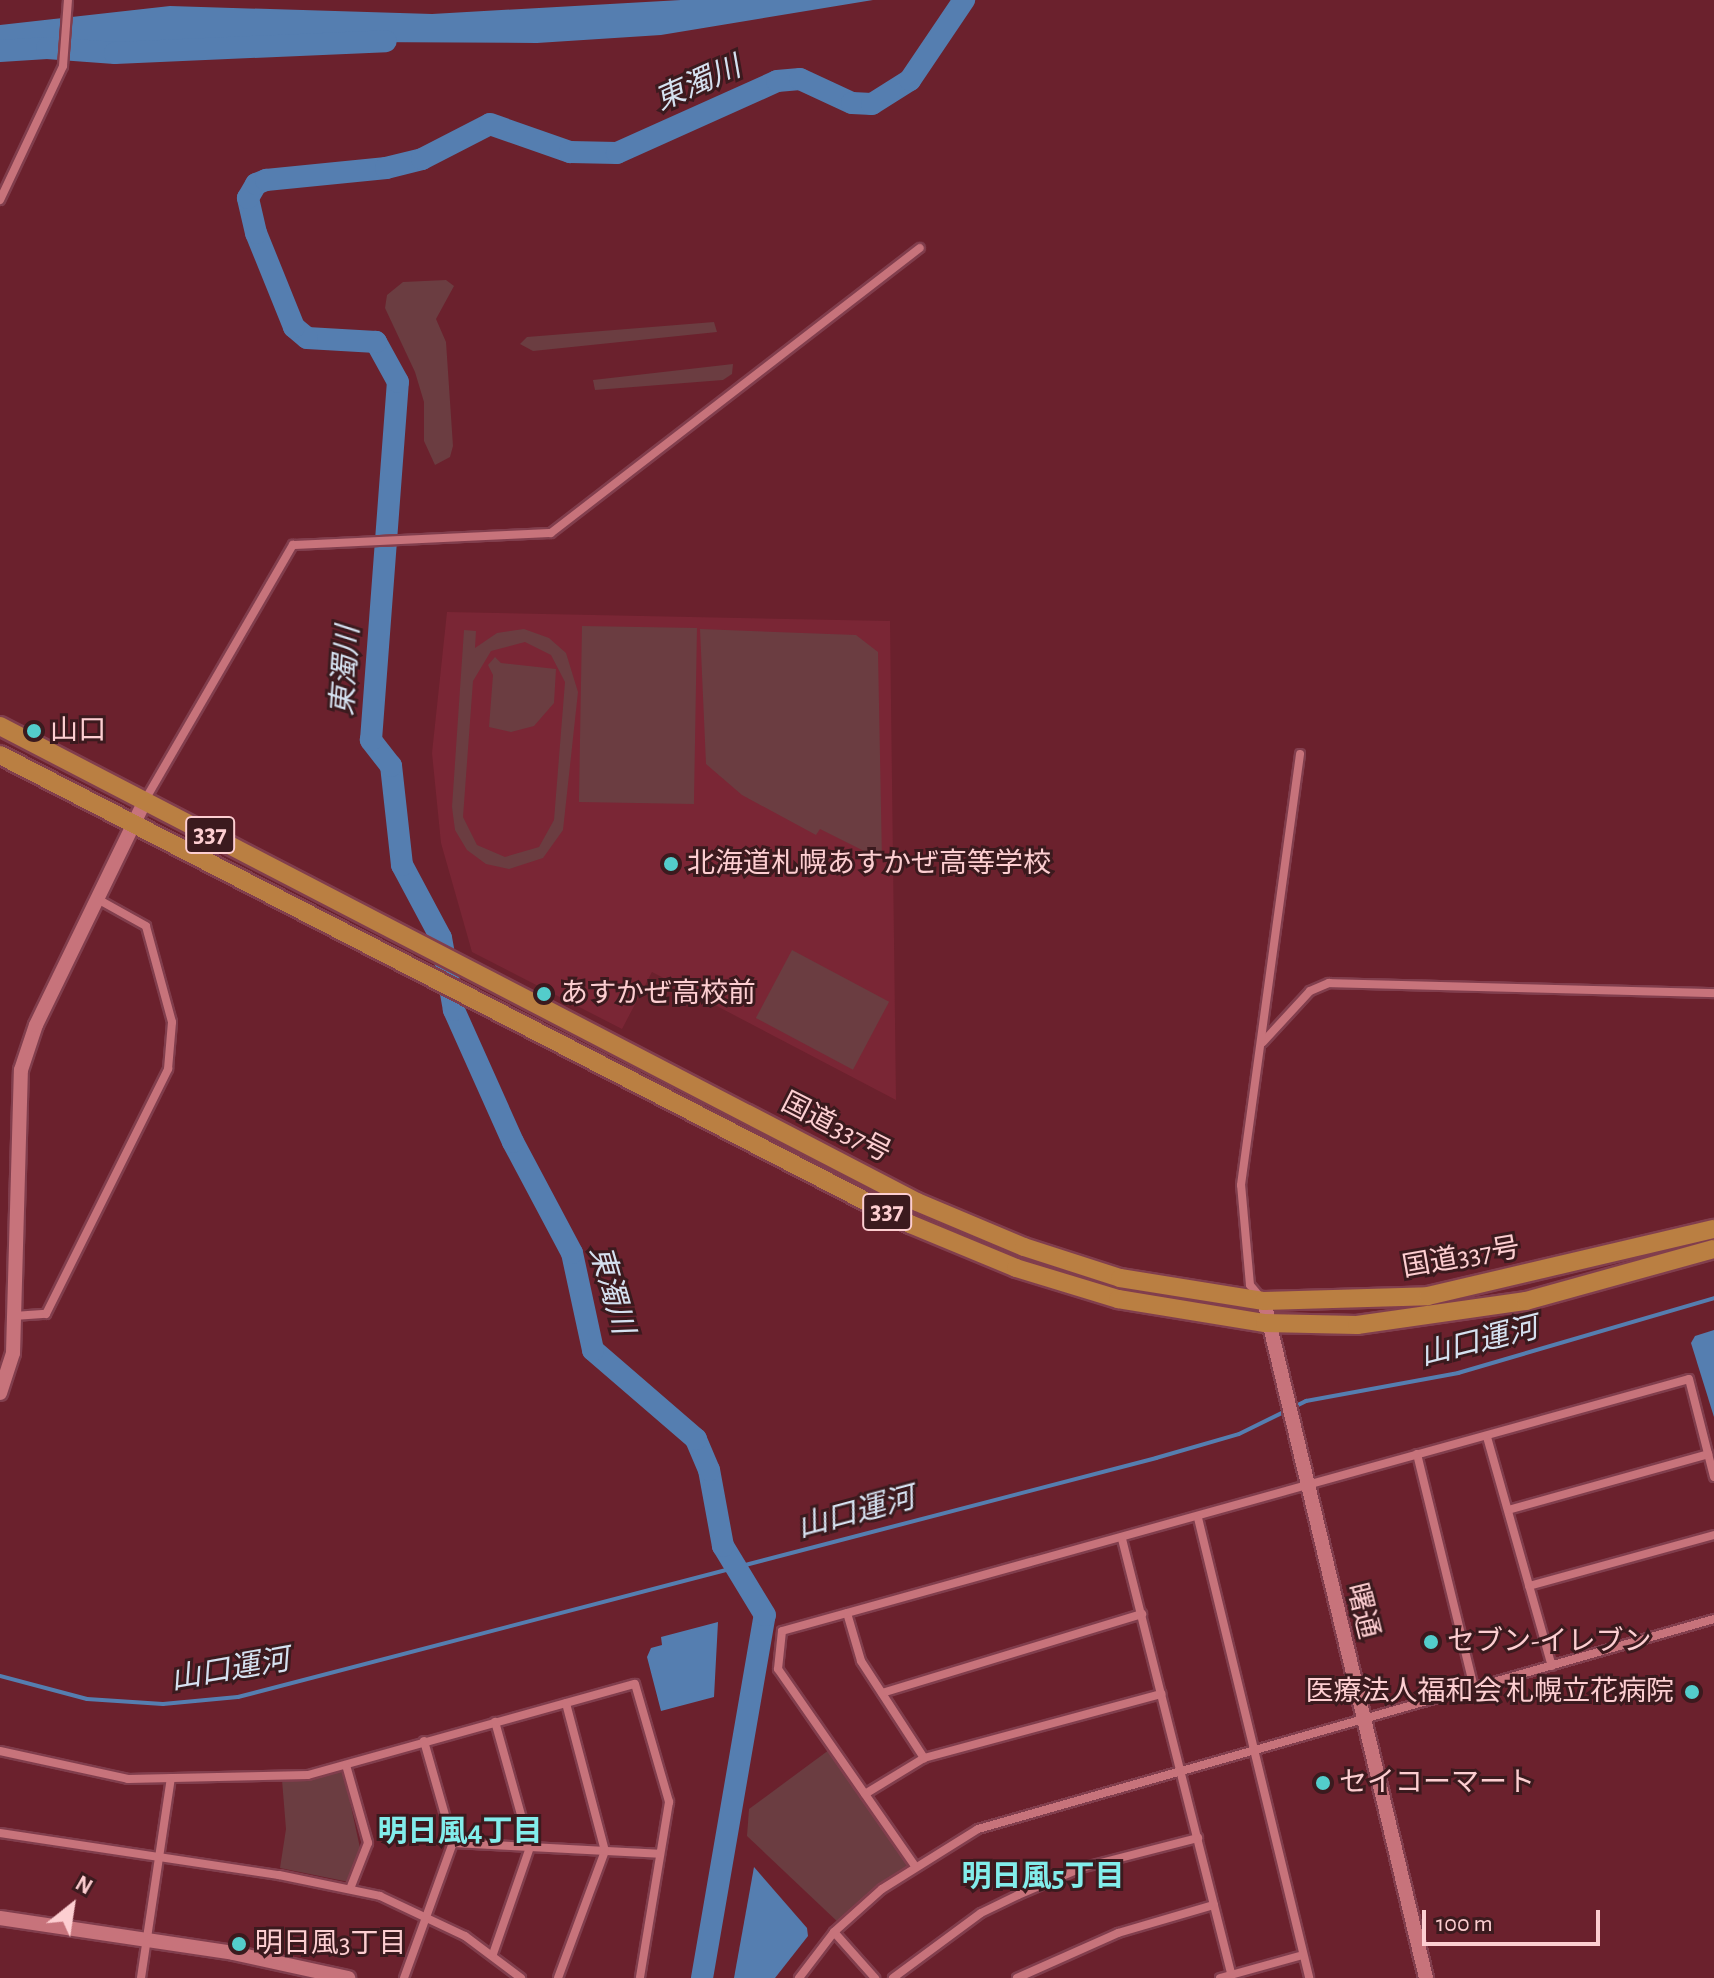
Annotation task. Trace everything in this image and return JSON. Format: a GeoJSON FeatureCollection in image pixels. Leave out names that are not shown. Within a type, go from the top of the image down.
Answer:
{"type":"FeatureCollection","features":[{"type":"Feature","properties":{"kind":"highway","name":"国道337号"},"geometry":{"type":"LineString","coordinates":[[0,726],[917,1202],[1024,1247],[1120,1278],[1264,1301],[1428,1296],[1714,1229]]}},
{"type":"Feature","properties":{"kind":"highway","name":"国道337号"},"geometry":{"type":"LineString","coordinates":[[0,755],[910,1224],[1016,1268],[1118,1299],[1265,1323],[1357,1325],[1427,1319],[1526,1301],[1714,1249]]}},
{"type":"Feature","properties":{"kind":"street"},"geometry":{"type":"LineString","coordinates":[[0,200],[63,66],[68,0]]}},
{"type":"Feature","properties":{"kind":"street"},"geometry":{"type":"LineString","coordinates":[[0,1393],[13,1353],[21,1070],[36,1025],[145,801],[293,545],[557,529],[920,248]]}},
{"type":"Feature","properties":{"kind":"street"},"geometry":{"type":"LineString","coordinates":[[1264,1301],[1250,1285],[1241,1185],[1300,754]]}},
{"type":"Feature","properties":{"kind":"street"},"geometry":{"type":"LineString","coordinates":[[14,1316],[46,1314],[168,1069],[172,1022],[146,926],[99,900]]}},
{"type":"Feature","properties":{"kind":"street"},"geometry":{"type":"LineString","coordinates":[[1262,1044],[1310,991],[1329,983],[1714,993]]}},
{"type":"Feature","properties":{"kind":"street","name":"曙通"},"geometry":{"type":"LineString","coordinates":[[1264,1301],[1265,1323],[1304,1486],[1426,1978]]}},
{"type":"Feature","properties":{"kind":"street"},"geometry":{"type":"LineString","coordinates":[[915,1866],[778,1669],[782,1631],[1198,1518],[1689,1379],[1714,1477]]}},
{"type":"Feature","properties":{"kind":"street"},"geometry":{"type":"LineString","coordinates":[[1487,1437],[1552,1666]]}},
{"type":"Feature","properties":{"kind":"street"},"geometry":{"type":"LineString","coordinates":[[1417,1454],[1474,1688]]}},
{"type":"Feature","properties":{"kind":"street"},"geometry":{"type":"LineString","coordinates":[[1508,1510],[1708,1454]]}},
{"type":"Feature","properties":{"kind":"street"},"geometry":{"type":"LineString","coordinates":[[1198,1518],[1309,1978]]}},
{"type":"Feature","properties":{"kind":"street"},"geometry":{"type":"LineString","coordinates":[[1529,1586],[1714,1535]]}},
{"type":"Feature","properties":{"kind":"street"},"geometry":{"type":"LineString","coordinates":[[1122,1539],[1231,1974]]}},
{"type":"Feature","properties":{"kind":"street"},"geometry":{"type":"LineString","coordinates":[[847,1613],[861,1661],[924,1758]]}},
{"type":"Feature","properties":{"kind":"street"},"geometry":{"type":"LineString","coordinates":[[882,1693],[1142,1614]]}},
{"type":"Feature","properties":{"kind":"street"},"geometry":{"type":"LineString","coordinates":[[799,1978],[834,1932],[915,1866],[978,1829],[1714,1619]]}},
{"type":"Feature","properties":{"kind":"street"},"geometry":{"type":"LineString","coordinates":[[0,1751],[128,1779],[308,1775],[635,1684],[669,1802],[640,1978]]}},
{"type":"Feature","properties":{"kind":"street"},"geometry":{"type":"LineString","coordinates":[[865,1794],[924,1758],[1162,1694]]}},
{"type":"Feature","properties":{"kind":"street"},"geometry":{"type":"LineString","coordinates":[[558,1978],[605,1851],[566,1703]]}},
{"type":"Feature","properties":{"kind":"street"},"geometry":{"type":"LineString","coordinates":[[493,1954],[530,1847],[495,1722]]}},
{"type":"Feature","properties":{"kind":"street"},"geometry":{"type":"LineString","coordinates":[[404,1978],[453,1843],[424,1741]]}},
{"type":"Feature","properties":{"kind":"street"},"geometry":{"type":"LineString","coordinates":[[346,1765],[368,1843],[350,1889]]}},
{"type":"Feature","properties":{"kind":"street"},"geometry":{"type":"LineString","coordinates":[[141,1978],[171,1778]]}},
{"type":"Feature","properties":{"kind":"street"},"geometry":{"type":"LineString","coordinates":[[0,1833],[159,1856],[350,1889],[426,1916],[493,1954],[521,1978]]}},
{"type":"Feature","properties":{"kind":"street"},"geometry":{"type":"LineString","coordinates":[[893,1978],[981,1913],[1018,1895],[1081,1868],[1198,1838]]}},
{"type":"Feature","properties":{"kind":"street"},"geometry":{"type":"LineString","coordinates":[[453,1843],[660,1854]]}},
{"type":"Feature","properties":{"kind":"street"},"geometry":{"type":"LineString","coordinates":[[1017,1978],[1118,1933],[1214,1905]]}},
{"type":"Feature","properties":{"kind":"street"},"geometry":{"type":"LineString","coordinates":[[0,1918],[348,1978]]}},
{"type":"Feature","properties":{"kind":"street"},"geometry":{"type":"LineString","coordinates":[[834,1932],[875,1978]]}},
{"type":"Feature","properties":{"kind":"street"},"geometry":{"type":"LineString","coordinates":[[1220,1978],[1303,1955]]}},
{"type":"Feature","properties":{"kind":"shaded area"},"geometry":{"type":"Polygon","coordinates":[[[446,280],[454,286],[436,319],[446,342],[453,446],[450,457],[435,465],[424,441],[424,402],[415,372],[385,308],[387,295],[403,282],[446,280]]]}},
{"type":"Feature","properties":{"kind":"shaded area"},"geometry":{"type":"Polygon","coordinates":[[[714,322],[717,332],[533,351],[520,344],[527,337],[714,322]]]}},
{"type":"Feature","properties":{"kind":"shaded area"},"geometry":{"type":"Polygon","coordinates":[[[733,364],[732,374],[723,380],[595,390],[593,380],[733,364]]]}},
{"type":"Feature","properties":{"kind":"shaded area","name":"北海道札幌あすかぜ高等学校"},"geometry":{"type":"Polygon","coordinates":[[[447,612],[890,621],[896,1100],[652,972],[622,1029],[472,952],[441,843],[432,753],[447,612]]]}},
{"type":"Feature","properties":{"kind":"shaded area"},"geometry":{"type":"Polygon","coordinates":[[[582,626],[697,628],[694,804],[579,802],[582,626]]]}},
{"type":"Feature","properties":{"kind":"shaded area"},"geometry":{"type":"Polygon","coordinates":[[[524,629],[549,638],[566,653],[578,692],[563,830],[543,858],[509,869],[486,864],[467,850],[455,830],[452,807],[464,630],[476,631],[475,648],[497,633],[524,629]],[[525,642],[491,651],[473,681],[463,817],[477,845],[505,857],[539,847],[554,820],[565,682],[551,655],[525,642]]]}},
{"type":"Feature","properties":{"kind":"shaded area"},"geometry":{"type":"Polygon","coordinates":[[[700,629],[856,635],[878,652],[882,860],[820,829],[816,835],[742,795],[706,764],[700,629]]]}},
{"type":"Feature","properties":{"kind":"shaded area"},"geometry":{"type":"Polygon","coordinates":[[[495,657],[501,663],[556,669],[554,703],[534,726],[511,732],[489,727],[493,675],[488,665],[495,657]]]}},
{"type":"Feature","properties":{"kind":"shaded area"},"geometry":{"type":"Polygon","coordinates":[[[792,950],[889,1002],[853,1070],[756,1018],[792,950]]]}},
{"type":"Feature","properties":{"kind":"shaded area"},"geometry":{"type":"Polygon","coordinates":[[[833,1747],[915,1866],[841,1925],[747,1836],[749,1809],[833,1747]]]}},
{"type":"Feature","properties":{"kind":"shaded area"},"geometry":{"type":"Polygon","coordinates":[[[343,1769],[360,1848],[349,1882],[280,1868],[286,1829],[282,1780],[343,1769]]]}},
{"type":"Feature","properties":{"kind":"water"},"geometry":{"type":"Polygon","coordinates":[[[681,0],[873,0],[661,35],[537,43],[150,41],[0,56],[0,25],[170,6],[432,14],[681,0]]]}},
{"type":"Feature","properties":{"kind":"water"},"geometry":{"type":"Polygon","coordinates":[[[1714,1330],[1714,1417],[1691,1343],[1695,1336],[1714,1330]]]}},
{"type":"Feature","properties":{"kind":"water"},"geometry":{"type":"Polygon","coordinates":[[[718,1622],[714,1697],[661,1711],[647,1657],[651,1648],[662,1645],[661,1637],[718,1622]]]}},
{"type":"Feature","properties":{"kind":"water"},"geometry":{"type":"Polygon","coordinates":[[[754,1867],[807,1928],[808,1936],[775,1978],[734,1978],[754,1867]]]}},
{"type":"Feature","properties":{"kind":"waterway","name":"東濁川"},"geometry":{"type":"LineString","coordinates":[[702,1978],[765,1615],[723,1546],[709,1470],[696,1439],[593,1350],[572,1253],[513,1142],[454,1010],[441,938],[402,865],[391,766],[371,740],[398,382],[376,342],[307,338],[294,327],[256,233],[248,198],[256,184],[266,180],[386,168],[422,159],[490,124],[570,152],[617,153],[777,81],[800,79],[852,103],[872,104],[910,80],[964,0]]}},
{"type":"Feature","properties":{"kind":"waterway"},"geometry":{"type":"LineString","coordinates":[[0,51],[47,48],[115,53],[386,41]]}},
{"type":"Feature","properties":{"kind":"waterway","name":"山口運河"},"geometry":{"type":"LineString","coordinates":[[0,1676],[87,1699],[163,1704],[238,1697],[1156,1458],[1239,1434],[1306,1401],[1458,1373],[1714,1298]]}},
{"type":"Feature","properties":{"kind":"place","name":"山口"},"geometry":{"type":"Point","coordinates":[34,731]}},
{"type":"Feature","properties":{"kind":"place","name":"北海道札幌あすかぜ高等学校"},"geometry":{"type":"Point","coordinates":[671,864]}},
{"type":"Feature","properties":{"kind":"place","name":"あすかぜ高校前"},"geometry":{"type":"Point","coordinates":[544,994]}},
{"type":"Feature","properties":{"kind":"place","name":"セブン-イレブン"},"geometry":{"type":"Point","coordinates":[1431,1642]}},
{"type":"Feature","properties":{"kind":"place","name":"医療法人福和会 札幌立花病院"},"geometry":{"type":"Point","coordinates":[1692,1692]}},
{"type":"Feature","properties":{"kind":"place","name":"セイコーマート"},"geometry":{"type":"Point","coordinates":[1323,1783]}},
{"type":"Feature","properties":{"kind":"place","name":"明日風3丁目"},"geometry":{"type":"Point","coordinates":[239,1944]}},
{"type":"Feature","properties":{"kind":"district","name":"明日風4丁目"},"geometry":{"type":"Point","coordinates":[460,1832]}},
{"type":"Feature","properties":{"kind":"district","name":"明日風5丁目"},"geometry":{"type":"Point","coordinates":[1043,1877]}}]}
